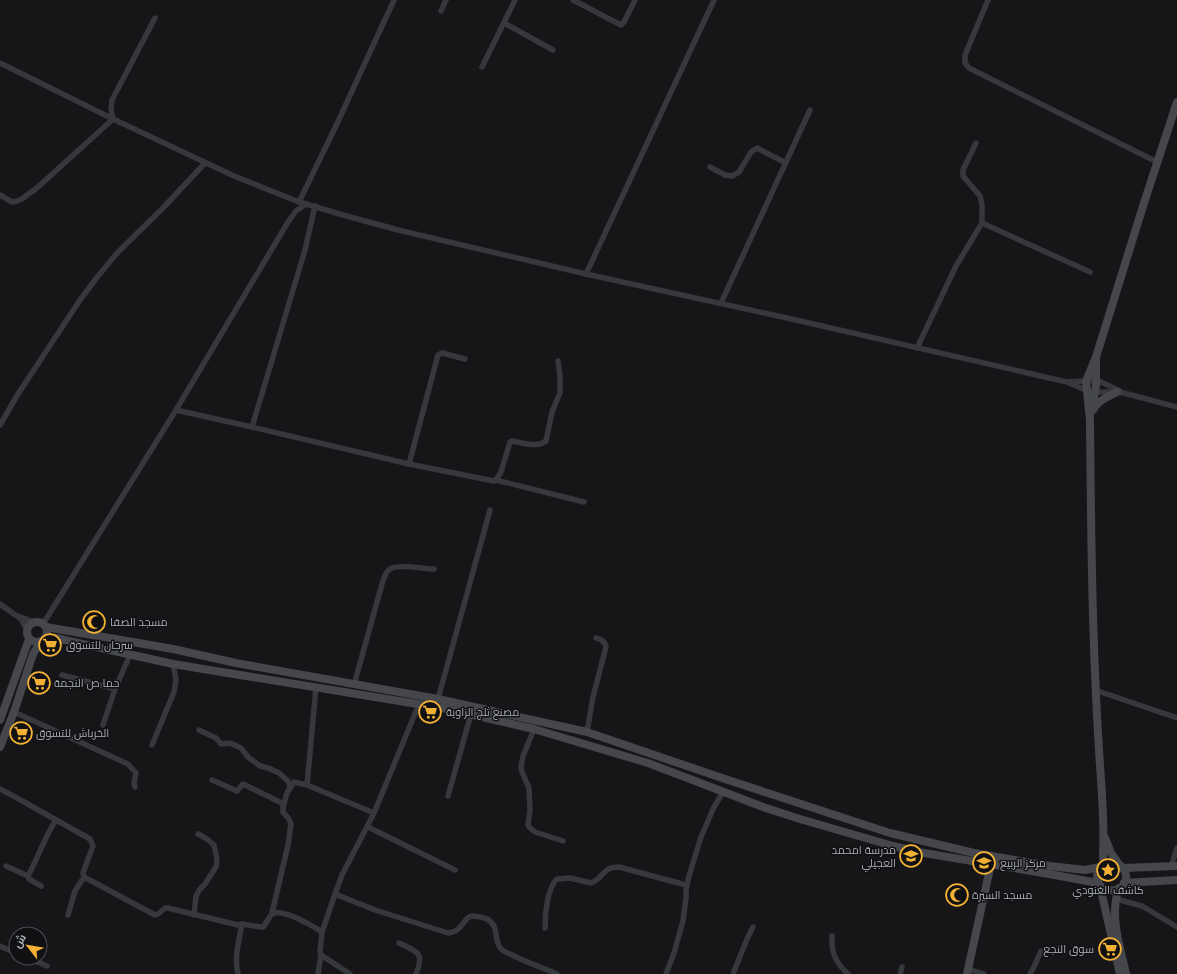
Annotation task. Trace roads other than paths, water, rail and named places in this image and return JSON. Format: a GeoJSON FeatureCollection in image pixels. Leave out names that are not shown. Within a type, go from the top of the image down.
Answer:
{"type":"FeatureCollection","features":[{"type":"Feature","properties":{"kind":"main road"},"geometry":{"type":"LineString","coordinates":[[1091,392],[1086,381],[1096,357],[1177,102]]}},
{"type":"Feature","properties":{"kind":"main road"},"geometry":{"type":"LineString","coordinates":[[1096,357],[1096,380],[1091,392],[1095,690],[1104,835],[1101,866],[1098,870],[1097,876],[1126,974]]}},
{"type":"Feature","properties":{"kind":"main road"},"geometry":{"type":"LineString","coordinates":[[1091,416],[1097,404],[1120,393]]}},
{"type":"Feature","properties":{"kind":"main road"},"geometry":{"type":"LineString","coordinates":[[0,720],[29,639],[27,630],[29,625],[34,622],[39,622],[44,625],[173,649],[236,663],[438,699],[587,732],[718,777],[890,833],[974,853],[992,860],[1099,884],[1110,891],[1121,886],[1177,880]]}},
{"type":"Feature","properties":{"kind":"main road"},"geometry":{"type":"LineString","coordinates":[[0,746],[14,712],[34,652],[47,632],[44,625]]}},
{"type":"Feature","properties":{"kind":"main road"},"geometry":{"type":"LineString","coordinates":[[29,639],[37,642],[43,640],[63,640],[173,664],[419,704],[471,714],[534,729],[648,763],[723,792],[800,819],[892,846],[918,852],[1085,870],[1101,866],[1107,862],[1112,862],[1121,866],[1174,866]]}},
{"type":"Feature","properties":{"kind":"main road"},"geometry":{"type":"LineString","coordinates":[[1104,835],[1111,853],[1126,874],[1116,899],[1114,918],[1115,940],[1120,974]]}},
{"type":"Feature","properties":{"kind":"main road"},"geometry":{"type":"LineString","coordinates":[[968,972],[992,860]]}},
{"type":"Feature","properties":{"kind":"street"},"geometry":{"type":"LineString","coordinates":[[300,202],[394,0]]}},
{"type":"Feature","properties":{"kind":"street"},"geometry":{"type":"LineString","coordinates":[[441,11],[446,0]]}},
{"type":"Feature","properties":{"kind":"street"},"geometry":{"type":"LineString","coordinates":[[482,67],[515,0]]}},
{"type":"Feature","properties":{"kind":"street"},"geometry":{"type":"LineString","coordinates":[[573,0],[620,25],[624,22],[635,0]]}},
{"type":"Feature","properties":{"kind":"street"},"geometry":{"type":"LineString","coordinates":[[586,274],[714,0]]}},
{"type":"Feature","properties":{"kind":"street"},"geometry":{"type":"LineString","coordinates":[[988,0],[965,55],[965,63],[969,68],[1157,162]]}},
{"type":"Feature","properties":{"kind":"street"},"geometry":{"type":"LineString","coordinates":[[113,119],[111,109],[112,100],[155,18]]}},
{"type":"Feature","properties":{"kind":"street"},"geometry":{"type":"LineString","coordinates":[[504,23],[553,50]]}},
{"type":"Feature","properties":{"kind":"street"},"geometry":{"type":"LineString","coordinates":[[0,63],[205,163],[306,204],[398,230],[586,274],[1067,382],[1091,392],[1120,393],[1177,407]]}},
{"type":"Feature","properties":{"kind":"street"},"geometry":{"type":"LineString","coordinates":[[720,303],[810,110]]}},
{"type":"Feature","properties":{"kind":"street"},"geometry":{"type":"LineString","coordinates":[[0,195],[12,202],[22,199],[38,187],[113,119]]}},
{"type":"Feature","properties":{"kind":"street"},"geometry":{"type":"LineString","coordinates":[[917,348],[952,273],[982,223],[982,204],[980,196],[963,176],[976,143]]}},
{"type":"Feature","properties":{"kind":"street"},"geometry":{"type":"LineString","coordinates":[[710,167],[732,176],[739,172],[751,152],[757,148],[786,163]]}},
{"type":"Feature","properties":{"kind":"street"},"geometry":{"type":"LineString","coordinates":[[0,425],[18,394],[80,300],[98,276],[118,252],[162,209],[205,163]]}},
{"type":"Feature","properties":{"kind":"street"},"geometry":{"type":"LineString","coordinates":[[44,625],[176,410],[288,222],[296,212],[306,204]]}},
{"type":"Feature","properties":{"kind":"street"},"geometry":{"type":"LineString","coordinates":[[252,427],[305,250],[315,206]]}},
{"type":"Feature","properties":{"kind":"street"},"geometry":{"type":"LineString","coordinates":[[982,223],[1090,272]]}},
{"type":"Feature","properties":{"kind":"street"},"geometry":{"type":"LineString","coordinates":[[409,464],[438,355],[442,353],[465,359]]}},
{"type":"Feature","properties":{"kind":"street"},"geometry":{"type":"LineString","coordinates":[[496,480],[501,472],[510,442],[531,445],[542,444],[546,441],[552,412],[560,393],[558,361]]}},
{"type":"Feature","properties":{"kind":"street"},"geometry":{"type":"LineString","coordinates":[[1067,382],[1096,380],[1120,393]]}},
{"type":"Feature","properties":{"kind":"street"},"geometry":{"type":"LineString","coordinates":[[176,410],[409,464],[490,481],[496,480],[584,502]]}},
{"type":"Feature","properties":{"kind":"street"},"geometry":{"type":"LineString","coordinates":[[438,699],[490,510]]}},
{"type":"Feature","properties":{"kind":"street"},"geometry":{"type":"LineString","coordinates":[[354,684],[386,573],[391,568],[398,566],[434,569]]}},
{"type":"Feature","properties":{"kind":"street"},"geometry":{"type":"LineString","coordinates":[[0,604],[16,615],[27,630]]}},
{"type":"Feature","properties":{"kind":"street"},"geometry":{"type":"LineString","coordinates":[[16,615],[34,622]]}},
{"type":"Feature","properties":{"kind":"street"},"geometry":{"type":"LineString","coordinates":[[587,732],[593,697],[606,647],[605,643],[596,638]]}},
{"type":"Feature","properties":{"kind":"street"},"geometry":{"type":"LineString","coordinates":[[103,725],[115,689],[130,655]]}},
{"type":"Feature","properties":{"kind":"street"},"geometry":{"type":"LineString","coordinates":[[152,745],[174,692],[176,680],[173,664]]}},
{"type":"Feature","properties":{"kind":"street"},"geometry":{"type":"LineString","coordinates":[[62,675],[115,689]]}},
{"type":"Feature","properties":{"kind":"street"},"geometry":{"type":"LineString","coordinates":[[307,785],[316,687]]}},
{"type":"Feature","properties":{"kind":"street"},"geometry":{"type":"LineString","coordinates":[[1095,690],[1177,718]]}},
{"type":"Feature","properties":{"kind":"street"},"geometry":{"type":"LineString","coordinates":[[318,974],[322,932],[342,875],[368,827],[419,704]]}},
{"type":"Feature","properties":{"kind":"street"},"geometry":{"type":"LineString","coordinates":[[14,712],[128,764],[136,773],[134,783],[135,787]]}},
{"type":"Feature","properties":{"kind":"street"},"geometry":{"type":"LineString","coordinates":[[448,796],[471,714]]}},
{"type":"Feature","properties":{"kind":"street"},"geometry":{"type":"LineString","coordinates":[[534,729],[523,756],[521,767],[529,788],[530,810],[528,825],[529,828],[535,832],[563,841]]}},
{"type":"Feature","properties":{"kind":"street"},"geometry":{"type":"LineString","coordinates":[[199,730],[216,738],[221,744],[230,743],[241,748],[248,757],[260,766],[278,773],[288,781],[290,787]]}},
{"type":"Feature","properties":{"kind":"street"},"geometry":{"type":"LineString","coordinates":[[212,780],[237,791],[243,784],[284,804]]}},
{"type":"Feature","properties":{"kind":"street"},"geometry":{"type":"LineString","coordinates":[[84,877],[156,915],[165,908],[238,925],[242,924],[263,927],[272,913],[288,845],[290,824],[289,819],[283,812],[290,787],[294,782],[307,785],[374,813]]}},
{"type":"Feature","properties":{"kind":"street"},"geometry":{"type":"LineString","coordinates":[[0,790],[21,800],[85,836],[92,842],[93,846],[83,873],[84,877],[75,891],[68,915]]}},
{"type":"Feature","properties":{"kind":"street"},"geometry":{"type":"LineString","coordinates":[[666,974],[684,921],[686,885],[701,837],[714,807],[723,792]]}},
{"type":"Feature","properties":{"kind":"street"},"geometry":{"type":"LineString","coordinates":[[28,876],[40,848],[56,820]]}},
{"type":"Feature","properties":{"kind":"street"},"geometry":{"type":"LineString","coordinates":[[368,827],[455,870]]}},
{"type":"Feature","properties":{"kind":"street"},"geometry":{"type":"LineString","coordinates":[[194,914],[196,896],[216,867],[217,859],[214,845],[198,834]]}},
{"type":"Feature","properties":{"kind":"street"},"geometry":{"type":"LineString","coordinates":[[1174,866],[1177,848]]}},
{"type":"Feature","properties":{"kind":"street"},"geometry":{"type":"LineString","coordinates":[[6,866],[28,876],[29,879],[41,886]]}},
{"type":"Feature","properties":{"kind":"street"},"geometry":{"type":"LineString","coordinates":[[545,928],[550,891],[557,879],[570,878],[591,883],[611,867],[619,867],[686,885]]}},
{"type":"Feature","properties":{"kind":"street"},"geometry":{"type":"LineString","coordinates":[[335,894],[382,912],[448,933],[454,933],[467,918],[471,916],[482,917],[494,925],[500,948],[557,974]]}},
{"type":"Feature","properties":{"kind":"street"},"geometry":{"type":"LineString","coordinates":[[1116,899],[1142,906],[1177,927]]}},
{"type":"Feature","properties":{"kind":"street"},"geometry":{"type":"LineString","coordinates":[[272,913],[278,912],[293,916],[322,932]]}},
{"type":"Feature","properties":{"kind":"street"},"geometry":{"type":"LineString","coordinates":[[238,974],[237,956],[242,924]]}},
{"type":"Feature","properties":{"kind":"street"},"geometry":{"type":"LineString","coordinates":[[733,974],[753,927]]}},
{"type":"Feature","properties":{"kind":"street"},"geometry":{"type":"LineString","coordinates":[[832,936],[831,945],[833,952],[839,964],[848,974]]}},
{"type":"Feature","properties":{"kind":"street"},"geometry":{"type":"LineString","coordinates":[[399,943],[415,951],[421,959],[420,966],[416,974]]}},
{"type":"Feature","properties":{"kind":"street"},"geometry":{"type":"LineString","coordinates":[[1030,974],[1041,951]]}},
{"type":"Feature","properties":{"kind":"street"},"geometry":{"type":"LineString","coordinates":[[321,955],[350,974]]}},
{"type":"Feature","properties":{"kind":"street"},"geometry":{"type":"LineString","coordinates":[[900,974],[902,967]]}},
{"type":"Feature","properties":{"kind":"street"},"geometry":{"type":"LineString","coordinates":[[968,972],[984,974]]}},
{"type":"Feature","properties":{"kind":"place","name":"مسجد الصفا"},"geometry":{"type":"Point","coordinates":[94,622]}},
{"type":"Feature","properties":{"kind":"place","name":"سرحان للتسوق"},"geometry":{"type":"Point","coordinates":[50,645]}},
{"type":"Feature","properties":{"kind":"place","name":"حما ص النجمة"},"geometry":{"type":"Point","coordinates":[39,683]}},
{"type":"Feature","properties":{"kind":"place","name":"مصنع ثلج الزاوية"},"geometry":{"type":"Point","coordinates":[430,712]}},
{"type":"Feature","properties":{"kind":"place","name":"الخرباش للتسوق"},"geometry":{"type":"Point","coordinates":[21,733]}},
{"type":"Feature","properties":{"kind":"place","name":"مدرسة امحمد العجيلي"},"geometry":{"type":"Point","coordinates":[911,856]}},
{"type":"Feature","properties":{"kind":"place","name":"مركز الربيع"},"geometry":{"type":"Point","coordinates":[984,863]}},
{"type":"Feature","properties":{"kind":"place","name":"كاشف الغنودي"},"geometry":{"type":"Point","coordinates":[1108,870]}},
{"type":"Feature","properties":{"kind":"place","name":"مسجد السيرة"},"geometry":{"type":"Point","coordinates":[957,895]}},
{"type":"Feature","properties":{"kind":"place","name":"سوق النجع"},"geometry":{"type":"Point","coordinates":[1110,949]}}]}
